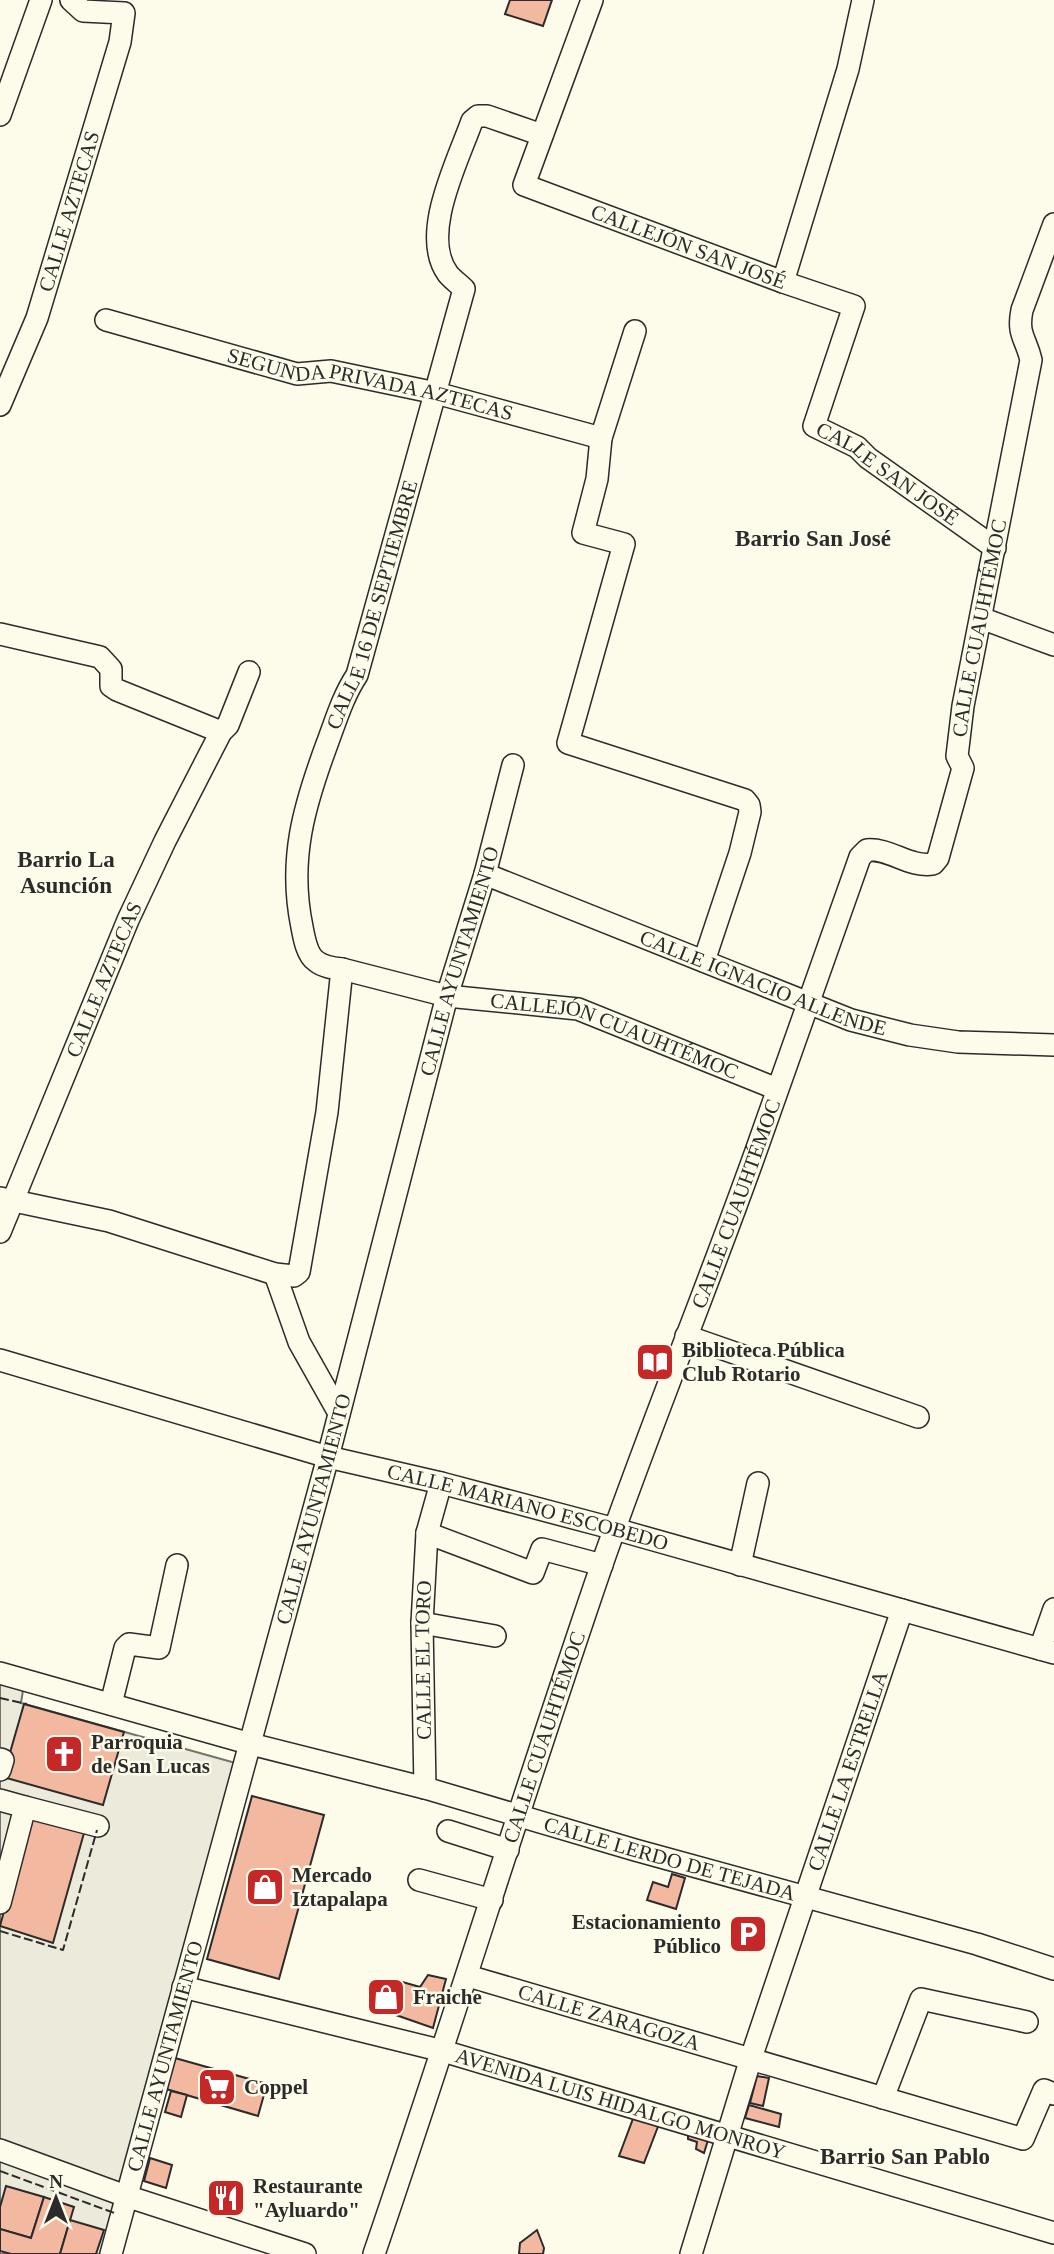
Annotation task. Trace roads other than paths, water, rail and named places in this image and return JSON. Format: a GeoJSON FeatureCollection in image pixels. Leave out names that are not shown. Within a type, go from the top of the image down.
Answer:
{"type":"FeatureCollection","features":[{"type":"Feature","properties":{"kind":"street"},"geometry":{"type":"LineString","coordinates":[[0,113],[41,0]]}},
{"type":"Feature","properties":{"kind":"street","name":"CALLE AZTECAS"},"geometry":{"type":"LineString","coordinates":[[0,405],[37,318],[120,42],[124,13],[83,11],[71,0]]}},
{"type":"Feature","properties":{"kind":"street"},"geometry":{"type":"LineString","coordinates":[[542,135],[592,0]]}},
{"type":"Feature","properties":{"kind":"street"},"geometry":{"type":"LineString","coordinates":[[783,282],[848,69],[863,0]]}},
{"type":"Feature","properties":{"kind":"street","name":"CALLE 16 DE SEPTIEMBRE"},"geometry":{"type":"LineString","coordinates":[[447,996],[314,961],[305,942],[296,901],[298,845],[309,794],[345,694],[357,675],[464,289],[449,274],[442,262],[436,238],[438,220],[472,121],[478,116],[487,116],[542,135]]}},
{"type":"Feature","properties":{"kind":"street","name":"CALLEJÓN SAN JOSÉ"},"geometry":{"type":"LineString","coordinates":[[542,135],[524,186],[854,306]]}},
{"type":"Feature","properties":{"kind":"street","name":"CALLE CUAUHTÉMOC"},"geometry":{"type":"LineString","coordinates":[[374,2254],[602,1564],[860,857],[867,850],[877,849],[922,866],[933,864],[938,858],[963,768],[957,756],[963,706],[1031,360],[1028,345],[1021,336],[1019,323],[1054,224]]}},
{"type":"Feature","properties":{"kind":"street","name":"CALLE SAN JOSÉ"},"geometry":{"type":"LineString","coordinates":[[854,306],[814,426],[857,447],[868,458],[995,548]]}},
{"type":"Feature","properties":{"kind":"street","name":"SEGUNDA PRIVADA AZTECAS"},"geometry":{"type":"LineString","coordinates":[[106,320],[297,374],[331,371],[436,393],[601,438]]}},
{"type":"Feature","properties":{"kind":"street"},"geometry":{"type":"LineString","coordinates":[[635,331],[601,438],[597,480],[583,533],[624,544],[568,743],[745,800],[749,805],[750,812],[740,853],[704,961]]}},
{"type":"Feature","properties":{"kind":"street"},"geometry":{"type":"LineString","coordinates":[[981,618],[1054,645]]}},
{"type":"Feature","properties":{"kind":"street"},"geometry":{"type":"LineString","coordinates":[[0,634],[100,657],[111,669],[111,685],[117,690],[221,732]]}},
{"type":"Feature","properties":{"kind":"street","name":"CALLE AZTECAS"},"geometry":{"type":"LineString","coordinates":[[0,1232],[7,1199],[128,920],[221,732],[229,725],[249,672]]}},
{"type":"Feature","properties":{"kind":"street","name":"CALLE AYUNTAMIENTO"},"geometry":{"type":"LineString","coordinates":[[111,2254],[328,1457],[447,996],[485,874],[513,765]]}},
{"type":"Feature","properties":{"kind":"street","name":"CALLE IGNACIO ALLENDE"},"geometry":{"type":"LineString","coordinates":[[485,874],[851,1020],[910,1035],[958,1042],[1054,1045]]}},
{"type":"Feature","properties":{"kind":"street"},"geometry":{"type":"LineString","coordinates":[[7,1199],[109,1221],[275,1274],[294,1276],[302,1264],[327,1112],[342,969]]}},
{"type":"Feature","properties":{"kind":"street","name":"CALLEJÓN CUAUHTÉMOC"},"geometry":{"type":"LineString","coordinates":[[447,996],[578,1009],[777,1089]]}},
{"type":"Feature","properties":{"kind":"street"},"geometry":{"type":"LineString","coordinates":[[275,1274],[299,1342],[339,1413]]}},
{"type":"Feature","properties":{"kind":"street"},"geometry":{"type":"LineString","coordinates":[[687,1336],[918,1417]]}},
{"type":"Feature","properties":{"kind":"street","name":"CALLE MARIANO ESCOBEDO"},"geometry":{"type":"LineString","coordinates":[[0,1360],[328,1457],[441,1483],[1047,1651]]}},
{"type":"Feature","properties":{"kind":"street","name":"CALLE EL TORO"},"geometry":{"type":"LineString","coordinates":[[425,1788],[422,1623],[427,1533],[441,1483]]}},
{"type":"Feature","properties":{"kind":"street"},"geometry":{"type":"LineString","coordinates":[[740,1564],[758,1483]]}},
{"type":"Feature","properties":{"kind":"street"},"geometry":{"type":"LineString","coordinates":[[427,1533],[533,1573],[542,1549],[602,1564]]}},
{"type":"Feature","properties":{"kind":"street"},"geometry":{"type":"LineString","coordinates":[[111,1704],[125,1648],[129,1644],[159,1648],[177,1565]]}},
{"type":"Feature","properties":{"kind":"street"},"geometry":{"type":"LineString","coordinates":[[1047,1651],[1054,1609]]}},
{"type":"Feature","properties":{"kind":"street","name":"CALLE LA ESTRELLA"},"geometry":{"type":"LineString","coordinates":[[691,2254],[751,2058],[902,1610]]}},
{"type":"Feature","properties":{"kind":"street"},"geometry":{"type":"LineString","coordinates":[[422,1623],[495,1636]]}},
{"type":"Feature","properties":{"kind":"street","name":"CALLE LERDO DE TEJADA"},"geometry":{"type":"LineString","coordinates":[[0,1673],[251,1744],[425,1788],[805,1898],[977,1944],[1054,1969]]}},
{"type":"Feature","properties":{"kind":"street"},"geometry":{"type":"LineString","coordinates":[[0,1759],[3,1760],[0,1770]]}},
{"type":"Feature","properties":{"kind":"street"},"geometry":{"type":"LineString","coordinates":[[0,1800],[98,1826]]}},
{"type":"Feature","properties":{"kind":"street"},"geometry":{"type":"LineString","coordinates":[[0,1903],[25,1807]]}},
{"type":"Feature","properties":{"kind":"street"},"geometry":{"type":"LineString","coordinates":[[449,1831],[508,1850]]}},
{"type":"Feature","properties":{"kind":"street"},"geometry":{"type":"LineString","coordinates":[[419,1880],[492,1900]]}},
{"type":"Feature","properties":{"kind":"street","name":"CALLE ZARAGOZA"},"geometry":{"type":"LineString","coordinates":[[468,1976],[1023,2139],[1044,2090],[1054,2094]]}},
{"type":"Feature","properties":{"kind":"street","name":"AVENIDA LUIS HIDALGO MONROY"},"geometry":{"type":"LineString","coordinates":[[183,1987],[443,2051],[1054,2233]]}},
{"type":"Feature","properties":{"kind":"street"},"geometry":{"type":"LineString","coordinates":[[883,2098],[921,1999],[1027,2022]]}},
{"type":"Feature","properties":{"kind":"street"},"geometry":{"type":"LineString","coordinates":[[0,2151],[305,2254]]}},
{"type":"Feature","properties":{"kind":"place","name":"Biblioteca Pública Club Rotario"},"geometry":{"type":"Point","coordinates":[655,1362]}},
{"type":"Feature","properties":{"kind":"place","name":"Parroquia de San Lucas"},"geometry":{"type":"Point","coordinates":[64,1754]}},
{"type":"Feature","properties":{"kind":"place","name":"Mercado Iztapalapa"},"geometry":{"type":"Point","coordinates":[265,1887]}},
{"type":"Feature","properties":{"kind":"place","name":"Estacionamiento Público"},"geometry":{"type":"Point","coordinates":[748,1934]}},
{"type":"Feature","properties":{"kind":"place","name":"Fraiche"},"geometry":{"type":"Point","coordinates":[386,1997]}},
{"type":"Feature","properties":{"kind":"place","name":"Coppel"},"geometry":{"type":"Point","coordinates":[217,2087]}},
{"type":"Feature","properties":{"kind":"place","name":"Restaurante \"Ayluardo\""},"geometry":{"type":"Point","coordinates":[226,2198]}},
{"type":"Feature","properties":{"kind":"district","name":"Barrio San José"},"geometry":{"type":"Point","coordinates":[813,538]}},
{"type":"Feature","properties":{"kind":"district","name":"Barrio La Asunción"},"geometry":{"type":"Point","coordinates":[66,872]}},
{"type":"Feature","properties":{"kind":"district","name":"Barrio San Pablo"},"geometry":{"type":"Point","coordinates":[905,2156]}}]}
